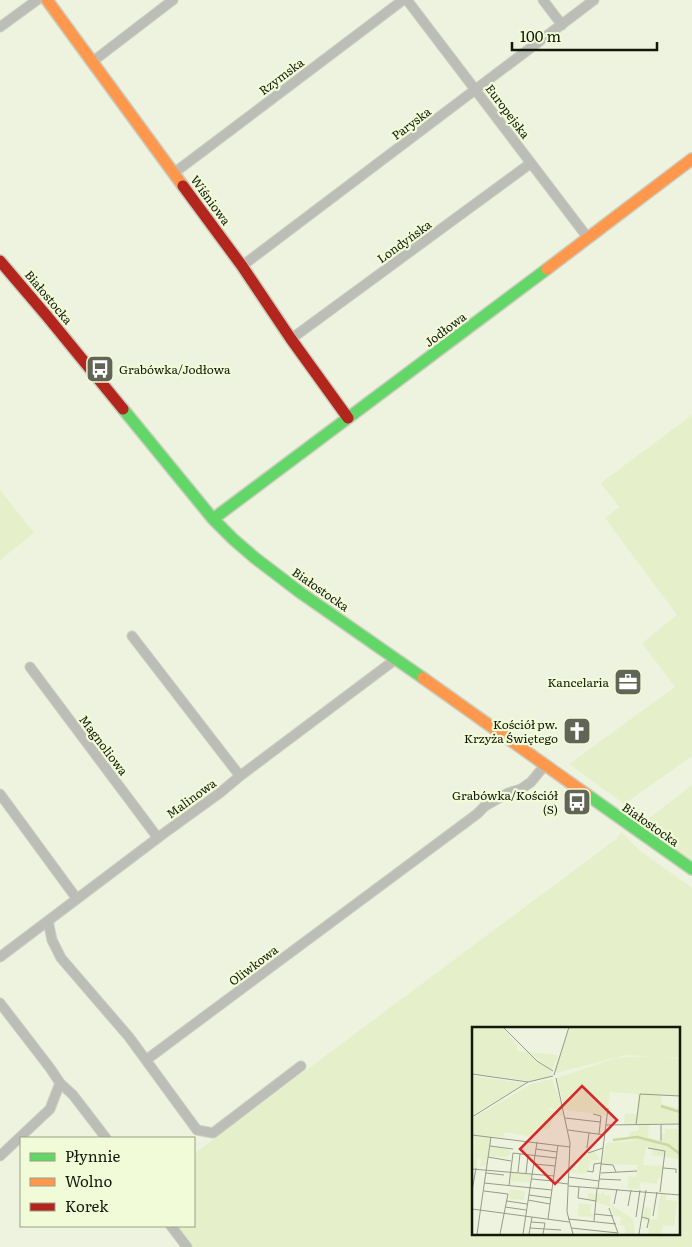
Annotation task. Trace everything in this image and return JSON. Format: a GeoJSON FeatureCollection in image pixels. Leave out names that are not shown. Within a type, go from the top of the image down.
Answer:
{"type":"FeatureCollection","features":[{"type":"Feature","properties":{"kind":"street"},"geometry":{"type":"LineString","coordinates":[[0,27],[37,0]]}},
{"type":"Feature","properties":{"kind":"street"},"geometry":{"type":"LineString","coordinates":[[92,62],[173,0]]}},
{"type":"Feature","properties":{"kind":"street","name":"Europejska"},"geometry":{"type":"LineString","coordinates":[[405,0],[588,238]]}},
{"type":"Feature","properties":{"kind":"street","name":"Rzymska"},"geometry":{"type":"LineString","coordinates":[[174,173],[405,0]]}},
{"type":"Feature","properties":{"kind":"street"},"geometry":{"type":"LineString","coordinates":[[543,0],[562,25]]}},
{"type":"Feature","properties":{"kind":"street","name":"Paryska"},"geometry":{"type":"LineString","coordinates":[[242,266],[594,0]]}},
{"type":"Feature","properties":{"kind":"street","name":"Wiśniowa"},"geometry":{"type":"LineString","coordinates":[[50,1],[92,62],[242,266],[291,339],[348,418]]}},
{"type":"Feature","properties":{"kind":"street","name":"Jodłowa"},"geometry":{"type":"LineString","coordinates":[[213,519],[692,159]]}},
{"type":"Feature","properties":{"kind":"street","name":"Londyńska"},"geometry":{"type":"LineString","coordinates":[[291,339],[531,163]]}},
{"type":"Feature","properties":{"kind":"street","name":"Białostocka"},"geometry":{"type":"LineString","coordinates":[[0,261],[213,519],[247,552],[296,589],[396,658],[692,870]]}},
{"type":"Feature","properties":{"kind":"street"},"geometry":{"type":"LineString","coordinates":[[132,636],[240,776]]}},
{"type":"Feature","properties":{"kind":"street","name":"Malinowa"},"geometry":{"type":"LineString","coordinates":[[0,957],[396,658]]}},
{"type":"Feature","properties":{"kind":"street","name":"Magnoliowa"},"geometry":{"type":"LineString","coordinates":[[30,667],[158,838]]}},
{"type":"Feature","properties":{"kind":"street","name":"Oliwkowa"},"geometry":{"type":"LineString","coordinates":[[146,1060],[485,806],[508,793],[521,789],[531,782],[545,765]]}},
{"type":"Feature","properties":{"kind":"street"},"geometry":{"type":"LineString","coordinates":[[0,794],[77,899]]}},
{"type":"Feature","properties":{"kind":"street"},"geometry":{"type":"LineString","coordinates":[[48,921],[52,940],[61,958],[129,1037],[197,1130],[213,1133],[301,1066]]}},
{"type":"Feature","properties":{"kind":"street"},"geometry":{"type":"LineString","coordinates":[[0,1003],[60,1083],[73,1095],[105,1137]]}},
{"type":"Feature","properties":{"kind":"street"},"geometry":{"type":"LineString","coordinates":[[20,1137],[50,1109],[60,1083]]}},
{"type":"Feature","properties":{"kind":"street"},"geometry":{"type":"LineString","coordinates":[[0,1156],[20,1137]]}},
{"type":"Feature","properties":{"kind":"street"},"geometry":{"type":"LineString","coordinates":[[172,1227],[187,1247]]}},
{"type":"Feature","properties":{"kind":"green space"},"geometry":{"type":"Polygon","coordinates":[[[692,415],[692,756],[624,804],[569,764],[675,687],[642,643],[677,615],[605,518],[619,507],[601,483],[692,415]]]}},
{"type":"Feature","properties":{"kind":"green space"},"geometry":{"type":"Polygon","coordinates":[[[0,490],[34,533],[0,560],[0,490]]]}},
{"type":"Feature","properties":{"kind":"green space"},"geometry":{"type":"Polygon","coordinates":[[[692,785],[692,863],[639,826],[692,785]]]}},
{"type":"Feature","properties":{"kind":"green space"},"geometry":{"type":"Polygon","coordinates":[[[621,832],[643,853],[692,888],[692,1247],[192,1247],[178,1227],[195,1227],[195,1153],[616,839],[621,832]]]}},
{"type":"Feature","properties":{"kind":"traffic: fast"},"geometry":{"type":"LineString","coordinates":[[213,519],[547,269]]}},
{"type":"Feature","properties":{"kind":"traffic: fast"},"geometry":{"type":"LineString","coordinates":[[123,409],[213,519],[233,539],[301,593],[423,678]]}},
{"type":"Feature","properties":{"kind":"traffic: fast"},"geometry":{"type":"LineString","coordinates":[[586,794],[692,869]]}},
{"type":"Feature","properties":{"kind":"traffic: slow"},"geometry":{"type":"LineString","coordinates":[[47,0],[183,186]]}},
{"type":"Feature","properties":{"kind":"traffic: slow"},"geometry":{"type":"LineString","coordinates":[[547,269],[692,159]]}},
{"type":"Feature","properties":{"kind":"traffic: slow"},"geometry":{"type":"LineString","coordinates":[[423,678],[586,794]]}},
{"type":"Feature","properties":{"kind":"traffic: jam"},"geometry":{"type":"LineString","coordinates":[[183,186],[242,266],[291,339],[348,418]]}},
{"type":"Feature","properties":{"kind":"traffic: jam"},"geometry":{"type":"LineString","coordinates":[[0,261],[123,409]]}},
{"type":"Feature","properties":{"kind":"place","name":"Grabówka/Jodłowa"},"geometry":{"type":"Point","coordinates":[100,369]}},
{"type":"Feature","properties":{"kind":"place","name":"Kancelaria"},"geometry":{"type":"Point","coordinates":[628,682]}},
{"type":"Feature","properties":{"kind":"place","name":"Kościół pw. Krzyża Świętego"},"geometry":{"type":"Point","coordinates":[577,731]}},
{"type":"Feature","properties":{"kind":"place","name":"Grabówka/Kościół (S)"},"geometry":{"type":"Point","coordinates":[577,802]}}]}
